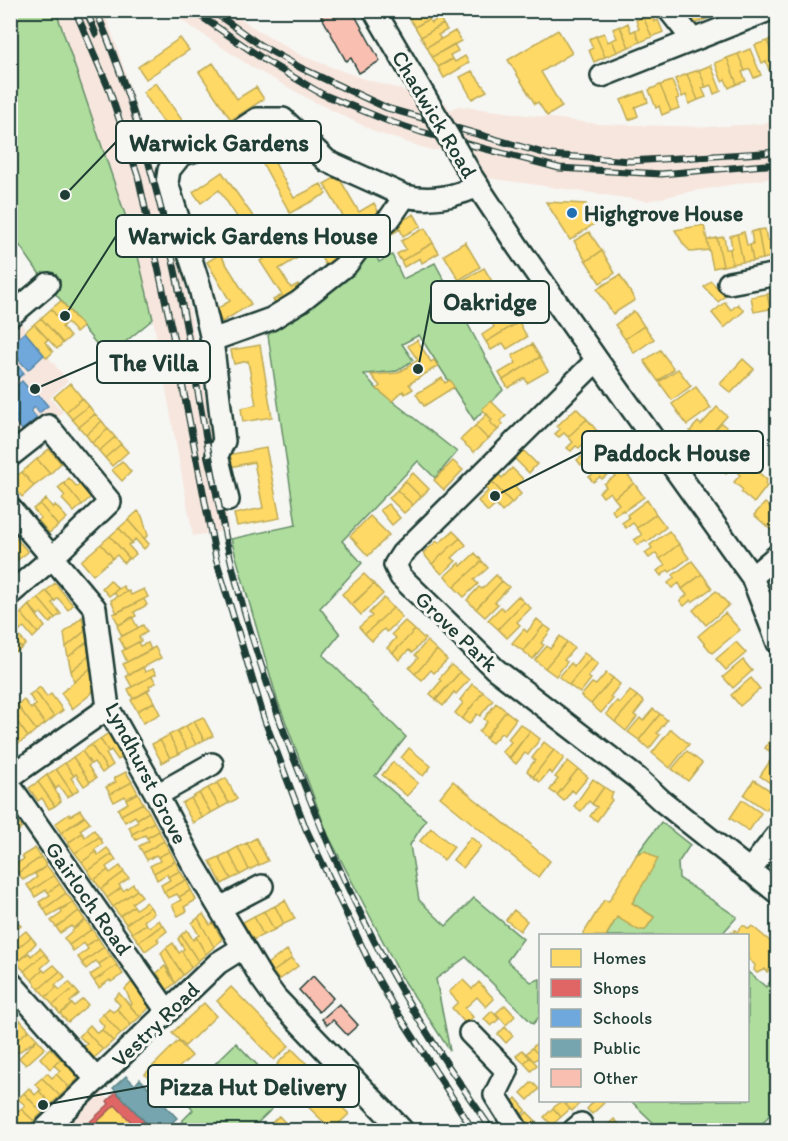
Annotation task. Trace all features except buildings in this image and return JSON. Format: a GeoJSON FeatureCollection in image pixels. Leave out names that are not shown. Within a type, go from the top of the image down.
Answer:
{"type":"FeatureCollection","features":[{"type":"Feature","properties":{"kind":"street","name":"Chadwick Road"},"geometry":{"type":"LineString","coordinates":[[374,10],[474,181]]}},
{"type":"Feature","properties":{"kind":"street"},"geometry":{"type":"LineString","coordinates":[[669,10],[693,40]]}},
{"type":"Feature","properties":{"kind":"street"},"geometry":{"type":"LineString","coordinates":[[603,76],[769,10]]}},
{"type":"Feature","properties":{"kind":"street"},"geometry":{"type":"LineString","coordinates":[[228,500],[217,455],[224,441],[212,340],[196,276],[166,183],[169,170],[182,155],[225,140],[256,119],[283,119],[327,161],[405,196],[417,199],[450,197],[474,181],[597,360],[752,577],[777,643]]}},
{"type":"Feature","properties":{"kind":"street"},"geometry":{"type":"LineString","coordinates":[[212,340],[271,320],[299,302],[347,264],[365,240],[390,218],[405,196]]}},
{"type":"Feature","properties":{"kind":"street"},"geometry":{"type":"LineString","coordinates":[[729,283],[777,274]]}},
{"type":"Feature","properties":{"kind":"street"},"geometry":{"type":"LineString","coordinates":[[10,316],[48,284]]}},
{"type":"Feature","properties":{"kind":"street","name":"Grove Park"},"geometry":{"type":"LineString","coordinates":[[597,360],[402,554],[395,565],[401,577],[495,669],[637,778],[662,801],[777,893]]}},
{"type":"Feature","properties":{"kind":"street"},"geometry":{"type":"LineString","coordinates":[[10,456],[48,426],[110,502],[51,559],[10,594]]}},
{"type":"Feature","properties":{"kind":"street","name":"Lyndhurst Grove"},"geometry":{"type":"LineString","coordinates":[[10,508],[95,608],[108,708],[242,948],[275,997],[402,1131]]}},
{"type":"Feature","properties":{"kind":"street"},"geometry":{"type":"LineString","coordinates":[[752,577],[777,555]]}},
{"type":"Feature","properties":{"kind":"street"},"geometry":{"type":"LineString","coordinates":[[10,777],[108,708]]}},
{"type":"Feature","properties":{"kind":"street"},"geometry":{"type":"LineString","coordinates":[[157,795],[212,764]]}},
{"type":"Feature","properties":{"kind":"street","name":"Gairloch Road"},"geometry":{"type":"LineString","coordinates":[[10,786],[167,1011]]}},
{"type":"Feature","properties":{"kind":"street"},"geometry":{"type":"LineString","coordinates":[[749,871],[777,834]]}},
{"type":"Feature","properties":{"kind":"street"},"geometry":{"type":"LineString","coordinates":[[220,908],[262,886]]}},
{"type":"Feature","properties":{"kind":"street","name":"Vestry Road"},"geometry":{"type":"LineString","coordinates":[[44,1131],[218,963],[242,948]]}},
{"type":"Feature","properties":{"kind":"street"},"geometry":{"type":"LineString","coordinates":[[10,982],[97,1080]]}},
{"type":"Feature","properties":{"kind":"street"},"geometry":{"type":"LineString","coordinates":[[470,1033],[513,1067],[495,1095],[517,1131]]}},
{"type":"Feature","properties":{"kind":"shaded area"},"geometry":{"type":"Polygon","coordinates":[[[56,11],[104,11],[117,47],[177,240],[229,530],[193,536],[153,319],[135,244],[56,11]]]}},
{"type":"Feature","properties":{"kind":"shaded area"},"geometry":{"type":"Polygon","coordinates":[[[168,11],[231,11],[251,26],[302,56],[361,78],[445,102],[450,110],[458,106],[598,124],[708,127],[777,121],[777,177],[647,201],[454,173],[441,150],[431,150],[378,133],[309,99],[250,66],[168,11]]]}},
{"type":"Feature","properties":{"kind":"shaded area"},"geometry":{"type":"Polygon","coordinates":[[[19,321],[68,381],[50,398],[63,412],[11,454],[11,329],[19,321]]]}},
{"type":"Feature","properties":{"kind":"shaded area"},"geometry":{"type":"Polygon","coordinates":[[[99,1089],[115,1105],[88,1130],[56,1130],[99,1089]]]}},
{"type":"Feature","properties":{"kind":"green space"},"geometry":{"type":"Polygon","coordinates":[[[10,11],[56,11],[135,244],[153,319],[107,357],[41,276],[11,233],[10,11]]]}},
{"type":"Feature","properties":{"kind":"green space"},"geometry":{"type":"Polygon","coordinates":[[[371,245],[379,262],[392,255],[403,279],[435,263],[503,390],[474,420],[419,335],[402,344],[413,360],[397,371],[364,374],[377,389],[457,452],[435,478],[418,461],[342,541],[362,563],[320,608],[340,634],[323,655],[406,737],[375,776],[426,820],[410,845],[419,900],[446,926],[474,898],[523,939],[507,961],[531,982],[539,979],[539,1017],[533,1024],[466,957],[436,979],[450,1051],[401,976],[328,835],[277,699],[231,539],[296,525],[268,335],[350,269],[371,245]]]}},
{"type":"Feature","properties":{"kind":"green space"},"geometry":{"type":"Polygon","coordinates":[[[661,822],[690,845],[678,863],[679,878],[737,917],[722,934],[607,934],[617,917],[645,930],[654,917],[632,903],[657,859],[645,851],[637,854],[661,822]]]}},
{"type":"Feature","properties":{"kind":"green space"},"geometry":{"type":"Polygon","coordinates":[[[749,973],[766,987],[777,973],[777,1106],[757,1130],[661,1130],[632,1102],[749,1102],[749,973]]]}},
{"type":"Feature","properties":{"kind":"green space"},"geometry":{"type":"Polygon","coordinates":[[[236,1043],[266,1074],[253,1088],[272,1109],[250,1130],[191,1130],[182,1121],[193,1110],[181,1097],[236,1043]]]}},
{"type":"Feature","properties":{"kind":"railway"},"geometry":{"type":"LineString","coordinates":[[75,10],[109,89],[138,176],[172,331],[216,559],[265,721],[306,829],[375,974],[473,1130]]}},
{"type":"Feature","properties":{"kind":"railway"},"geometry":{"type":"LineString","coordinates":[[86,10],[96,34]]}},
{"type":"Feature","properties":{"kind":"railway"},"geometry":{"type":"LineString","coordinates":[[96,10],[123,82],[157,192],[182,305],[211,468],[232,565],[244,611],[274,703],[323,830],[372,937],[423,1027],[492,1130]]}},
{"type":"Feature","properties":{"kind":"railway"},"geometry":{"type":"LineString","coordinates":[[192,10],[266,61],[322,94],[421,132],[559,168],[661,174],[778,164]]}},
{"type":"Feature","properties":{"kind":"railway"},"geometry":{"type":"LineString","coordinates":[[211,10],[260,45],[301,68],[387,108],[550,155],[630,161],[778,152]]}},
{"type":"Feature","properties":{"kind":"place","name":"Warwick Gardens"},"geometry":{"type":"Point","coordinates":[65,195]}},
{"type":"Feature","properties":{"kind":"place","name":"Highgrove House"},"geometry":{"type":"Point","coordinates":[572,213]}},
{"type":"Feature","properties":{"kind":"place","name":"Warwick Gardens House"},"geometry":{"type":"Point","coordinates":[65,316]}},
{"type":"Feature","properties":{"kind":"place","name":"Oakridge"},"geometry":{"type":"Point","coordinates":[418,369]}},
{"type":"Feature","properties":{"kind":"place","name":"The Villa"},"geometry":{"type":"Point","coordinates":[35,389]}},
{"type":"Feature","properties":{"kind":"place","name":"Paddock House"},"geometry":{"type":"Point","coordinates":[495,496]}},
{"type":"Feature","properties":{"kind":"place","name":"Pizza Hut Delivery"},"geometry":{"type":"Point","coordinates":[43,1105]}}]}
